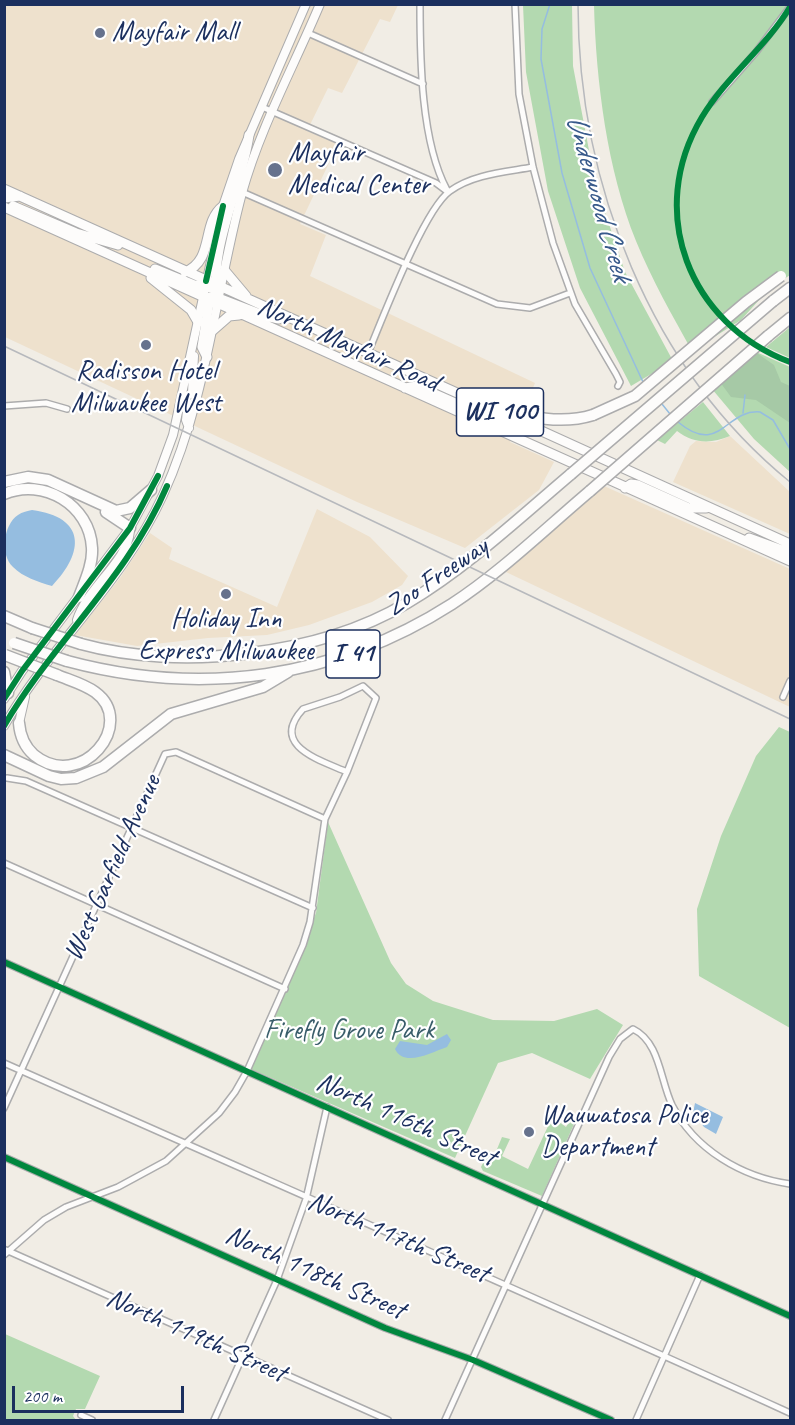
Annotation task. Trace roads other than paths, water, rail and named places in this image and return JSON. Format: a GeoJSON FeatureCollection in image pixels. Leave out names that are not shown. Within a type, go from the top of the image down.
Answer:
{"type":"FeatureCollection","features":[{"type":"Feature","properties":{"kind":"highway"},"geometry":{"type":"LineString","coordinates":[[481,404],[541,420],[566,420],[593,415],[635,396],[746,302],[786,273]]}},
{"type":"Feature","properties":{"kind":"highway","name":"Zoo Freeway"},"geometry":{"type":"LineString","coordinates":[[6,616],[32,628],[81,644],[129,652],[215,657],[242,655],[319,639],[395,609],[435,585],[474,557],[790,288]]}},
{"type":"Feature","properties":{"kind":"highway","name":"Zoo Freeway"},"geometry":{"type":"LineString","coordinates":[[9,641],[67,661],[114,673],[192,680],[291,670],[367,650],[406,631],[454,603],[590,491],[790,318]]}},
{"type":"Feature","properties":{"kind":"highway"},"geometry":{"type":"LineString","coordinates":[[4,482],[28,477],[48,480],[111,510],[121,511],[133,506],[151,490]]}},
{"type":"Feature","properties":{"kind":"highway"},"geometry":{"type":"LineString","coordinates":[[4,494],[27,488],[43,490],[65,500],[81,515],[91,536],[92,549],[79,597]]}},
{"type":"Feature","properties":{"kind":"highway"},"geometry":{"type":"LineString","coordinates":[[88,500],[130,528]]}},
{"type":"Feature","properties":{"kind":"highway"},"geometry":{"type":"LineString","coordinates":[[5,655],[95,691],[108,707],[110,718],[100,748],[88,760],[75,766],[42,762],[30,752],[24,742],[19,723]]}},
{"type":"Feature","properties":{"kind":"highway"},"geometry":{"type":"LineString","coordinates":[[4,755],[18,763],[61,779],[88,775],[107,764],[164,718],[262,687],[291,670]]}},
{"type":"Feature","properties":{"kind":"highway"},"geometry":{"type":"LineString","coordinates":[[4,672],[6,696]]}},
{"type":"Feature","properties":{"kind":"highway"},"geometry":{"type":"LineString","coordinates":[[4,761],[18,763]]}},
{"type":"Feature","properties":{"kind":"main road"},"geometry":{"type":"LineString","coordinates":[[4,726],[27,689],[141,536],[172,475],[189,428],[213,330],[213,293],[223,206],[249,135],[296,27],[309,4]]}},
{"type":"Feature","properties":{"kind":"main road"},"geometry":{"type":"LineString","coordinates":[[308,33],[305,21],[309,4]]}},
{"type":"Feature","properties":{"kind":"main road"},"geometry":{"type":"LineString","coordinates":[[6,696],[130,528],[151,490],[169,449],[198,322],[225,271],[242,192],[320,4]]}},
{"type":"Feature","properties":{"kind":"main road"},"geometry":{"type":"LineString","coordinates":[[281,95],[286,73],[299,43],[300,34],[296,27]]}},
{"type":"Feature","properties":{"kind":"main road"},"geometry":{"type":"LineString","coordinates":[[207,357],[202,347],[227,216],[247,155],[249,135]]}},
{"type":"Feature","properties":{"kind":"main road","name":"North Mayfair Road"},"geometry":{"type":"LineString","coordinates":[[4,189],[185,272],[242,316],[790,561]]}},
{"type":"Feature","properties":{"kind":"main road"},"geometry":{"type":"LineString","coordinates":[[4,198],[20,196]]}},
{"type":"Feature","properties":{"kind":"main road"},"geometry":{"type":"LineString","coordinates":[[185,272],[196,266],[201,259],[212,218],[223,206]]}},
{"type":"Feature","properties":{"kind":"main road"},"geometry":{"type":"LineString","coordinates":[[4,207],[21,208],[101,241],[135,249]]}},
{"type":"Feature","properties":{"kind":"main road","name":"North Mayfair Road"},"geometry":{"type":"LineString","coordinates":[[4,207],[138,267],[213,293],[252,302],[790,544]]}},
{"type":"Feature","properties":{"kind":"main road"},"geometry":{"type":"LineString","coordinates":[[138,267],[190,310],[198,322]]}},
{"type":"Feature","properties":{"kind":"main road"},"geometry":{"type":"LineString","coordinates":[[225,271],[252,302]]}},
{"type":"Feature","properties":{"kind":"main road"},"geometry":{"type":"LineString","coordinates":[[213,293],[265,316],[293,321]]}},
{"type":"Feature","properties":{"kind":"main road"},"geometry":{"type":"LineString","coordinates":[[213,330],[229,316],[242,316]]}},
{"type":"Feature","properties":{"kind":"main road"},"geometry":{"type":"LineString","coordinates":[[193,350],[195,365],[192,393],[197,398]]}},
{"type":"Feature","properties":{"kind":"main road"},"geometry":{"type":"LineString","coordinates":[[405,388],[417,386],[483,415],[534,427]]}},
{"type":"Feature","properties":{"kind":"main road"},"geometry":{"type":"LineString","coordinates":[[182,396],[188,403],[186,420],[189,428]]}},
{"type":"Feature","properties":{"kind":"main road"},"geometry":{"type":"LineString","coordinates":[[625,488],[631,484],[638,485],[689,508],[710,508]]}},
{"type":"Feature","properties":{"kind":"main road"},"geometry":{"type":"LineString","coordinates":[[130,528],[141,536]]}},
{"type":"Feature","properties":{"kind":"main road"},"geometry":{"type":"LineString","coordinates":[[75,627],[80,611],[90,594],[129,540],[130,528]]}},
{"type":"Feature","properties":{"kind":"main road"},"geometry":{"type":"LineString","coordinates":[[729,534],[767,543],[790,553]]}},
{"type":"Feature","properties":{"kind":"main road"},"geometry":{"type":"LineString","coordinates":[[19,723],[27,689]]}},
{"type":"Feature","properties":{"kind":"street"},"geometry":{"type":"LineString","coordinates":[[420,4],[423,84],[435,160],[448,192]]}},
{"type":"Feature","properties":{"kind":"street"},"geometry":{"type":"LineString","coordinates":[[515,4],[519,94],[533,167],[553,243],[570,293],[616,374],[620,382],[618,386]]}},
{"type":"Feature","properties":{"kind":"street"},"geometry":{"type":"LineString","coordinates":[[712,102],[756,52],[790,7]]}},
{"type":"Feature","properties":{"kind":"street"},"geometry":{"type":"LineString","coordinates":[[308,33],[423,84]]}},
{"type":"Feature","properties":{"kind":"street"},"geometry":{"type":"LineString","coordinates":[[262,107],[436,183],[448,192]]}},
{"type":"Feature","properties":{"kind":"street"},"geometry":{"type":"LineString","coordinates":[[368,353],[428,219],[448,192],[486,176],[533,167]]}},
{"type":"Feature","properties":{"kind":"street"},"geometry":{"type":"LineString","coordinates":[[242,192],[406,266],[506,307],[538,306],[570,293]]}},
{"type":"Feature","properties":{"kind":"street"},"geometry":{"type":"LineString","coordinates":[[4,406],[46,403],[67,409]]}},
{"type":"Feature","properties":{"kind":"street"},"geometry":{"type":"LineString","coordinates":[[783,697],[790,681]]}},
{"type":"Feature","properties":{"kind":"street"},"geometry":{"type":"LineString","coordinates":[[6,1252],[44,1220],[92,1196],[141,1176],[187,1145],[219,1113],[247,1071],[303,945],[313,908],[316,870],[325,819],[347,772],[376,698],[363,686],[340,698],[303,709],[293,726],[293,738],[303,752],[347,772]]}},
{"type":"Feature","properties":{"kind":"street","name":"West Garfield Avenue"},"geometry":{"type":"LineString","coordinates":[[4,1108],[162,758],[169,752],[176,752],[325,819]]}},
{"type":"Feature","properties":{"kind":"street"},"geometry":{"type":"LineString","coordinates":[[7,778],[26,781],[130,829],[313,908]]}},
{"type":"Feature","properties":{"kind":"street"},"geometry":{"type":"LineString","coordinates":[[4,863],[285,989]]}},
{"type":"Feature","properties":{"kind":"street","name":"North 116th Street"},"geometry":{"type":"LineString","coordinates":[[4,962],[790,1316]]}},
{"type":"Feature","properties":{"kind":"street"},"geometry":{"type":"LineString","coordinates":[[445,1420],[609,1057],[620,1039],[633,1029],[648,1042],[672,1105],[702,1144],[738,1168],[762,1178],[790,1184]]}},
{"type":"Feature","properties":{"kind":"street","name":"North 117th Street"},"geometry":{"type":"LineString","coordinates":[[4,1064],[507,1284],[790,1413]]}},
{"type":"Feature","properties":{"kind":"street"},"geometry":{"type":"LineString","coordinates":[[214,1420],[277,1280],[306,1198],[327,1107]]}},
{"type":"Feature","properties":{"kind":"street","name":"North 118th Street"},"geometry":{"type":"LineString","coordinates":[[4,1157],[385,1328],[473,1360],[611,1420]]}},
{"type":"Feature","properties":{"kind":"street","name":"North 119th Street"},"geometry":{"type":"LineString","coordinates":[[6,1252],[388,1420]]}},
{"type":"Feature","properties":{"kind":"street"},"geometry":{"type":"LineString","coordinates":[[636,1420],[700,1275]]}},
{"type":"Feature","properties":{"kind":"street"},"geometry":{"type":"LineString","coordinates":[[81,1415],[92,1420]]}},
{"type":"Feature","properties":{"kind":"water"},"geometry":{"type":"Polygon","coordinates":[[[32,510],[63,520],[71,528],[75,538],[70,561],[52,586],[21,574],[9,562],[6,555],[5,540],[9,526],[18,515],[32,510]]]}},
{"type":"Feature","properties":{"kind":"water"},"geometry":{"type":"Polygon","coordinates":[[[447,1034],[451,1040],[447,1047],[426,1055],[405,1057],[399,1055],[395,1049],[400,1041],[427,1045],[447,1034]]]}},
{"type":"Feature","properties":{"kind":"water"},"geometry":{"type":"Polygon","coordinates":[[[695,1103],[723,1117],[716,1134],[704,1127],[693,1113],[695,1103]]]}},
{"type":"Feature","properties":{"kind":"waterway","name":"Underwood Creek"},"geometry":{"type":"LineString","coordinates":[[550,4],[542,29],[541,59],[562,173],[590,268],[643,382]]}},
{"type":"Feature","properties":{"kind":"waterway"},"geometry":{"type":"LineString","coordinates":[[743,413],[745,395]]}},
{"type":"Feature","properties":{"kind":"waterway","name":"Underwood Creek"},"geometry":{"type":"LineString","coordinates":[[662,404],[670,414]]}},
{"type":"Feature","properties":{"kind":"waterway","name":"Underwood Creek"},"geometry":{"type":"LineString","coordinates":[[678,422],[704,435],[722,429],[738,417],[760,412],[773,420],[790,449]]}},
{"type":"Feature","properties":{"kind":"railway"},"geometry":{"type":"LineString","coordinates":[[578,4],[581,71],[591,138],[608,204],[631,267],[661,328],[698,384],[741,436],[790,482]]}},
{"type":"Feature","properties":{"kind":"railway"},"geometry":{"type":"LineString","coordinates":[[4,346],[790,719]]}},
{"type":"Feature","properties":{"kind":"place","name":"Mayfair Mall"},"geometry":{"type":"Point","coordinates":[100,33]}},
{"type":"Feature","properties":{"kind":"place","name":"Mayfair Medical Center"},"geometry":{"type":"Point","coordinates":[275,170]}},
{"type":"Feature","properties":{"kind":"place","name":"Radisson Hotel Milwaukee West"},"geometry":{"type":"Point","coordinates":[146,345]}},
{"type":"Feature","properties":{"kind":"place","name":"Holiday Inn Express Milwaukee"},"geometry":{"type":"Point","coordinates":[226,594]}},
{"type":"Feature","properties":{"kind":"place","name":"Wauwatosa Police Department"},"geometry":{"type":"Point","coordinates":[529,1132]}},
{"type":"Feature","properties":{"kind":"park label","name":"Firefly Grove Park"},"geometry":{"type":"Point","coordinates":[349,1031]}}]}
